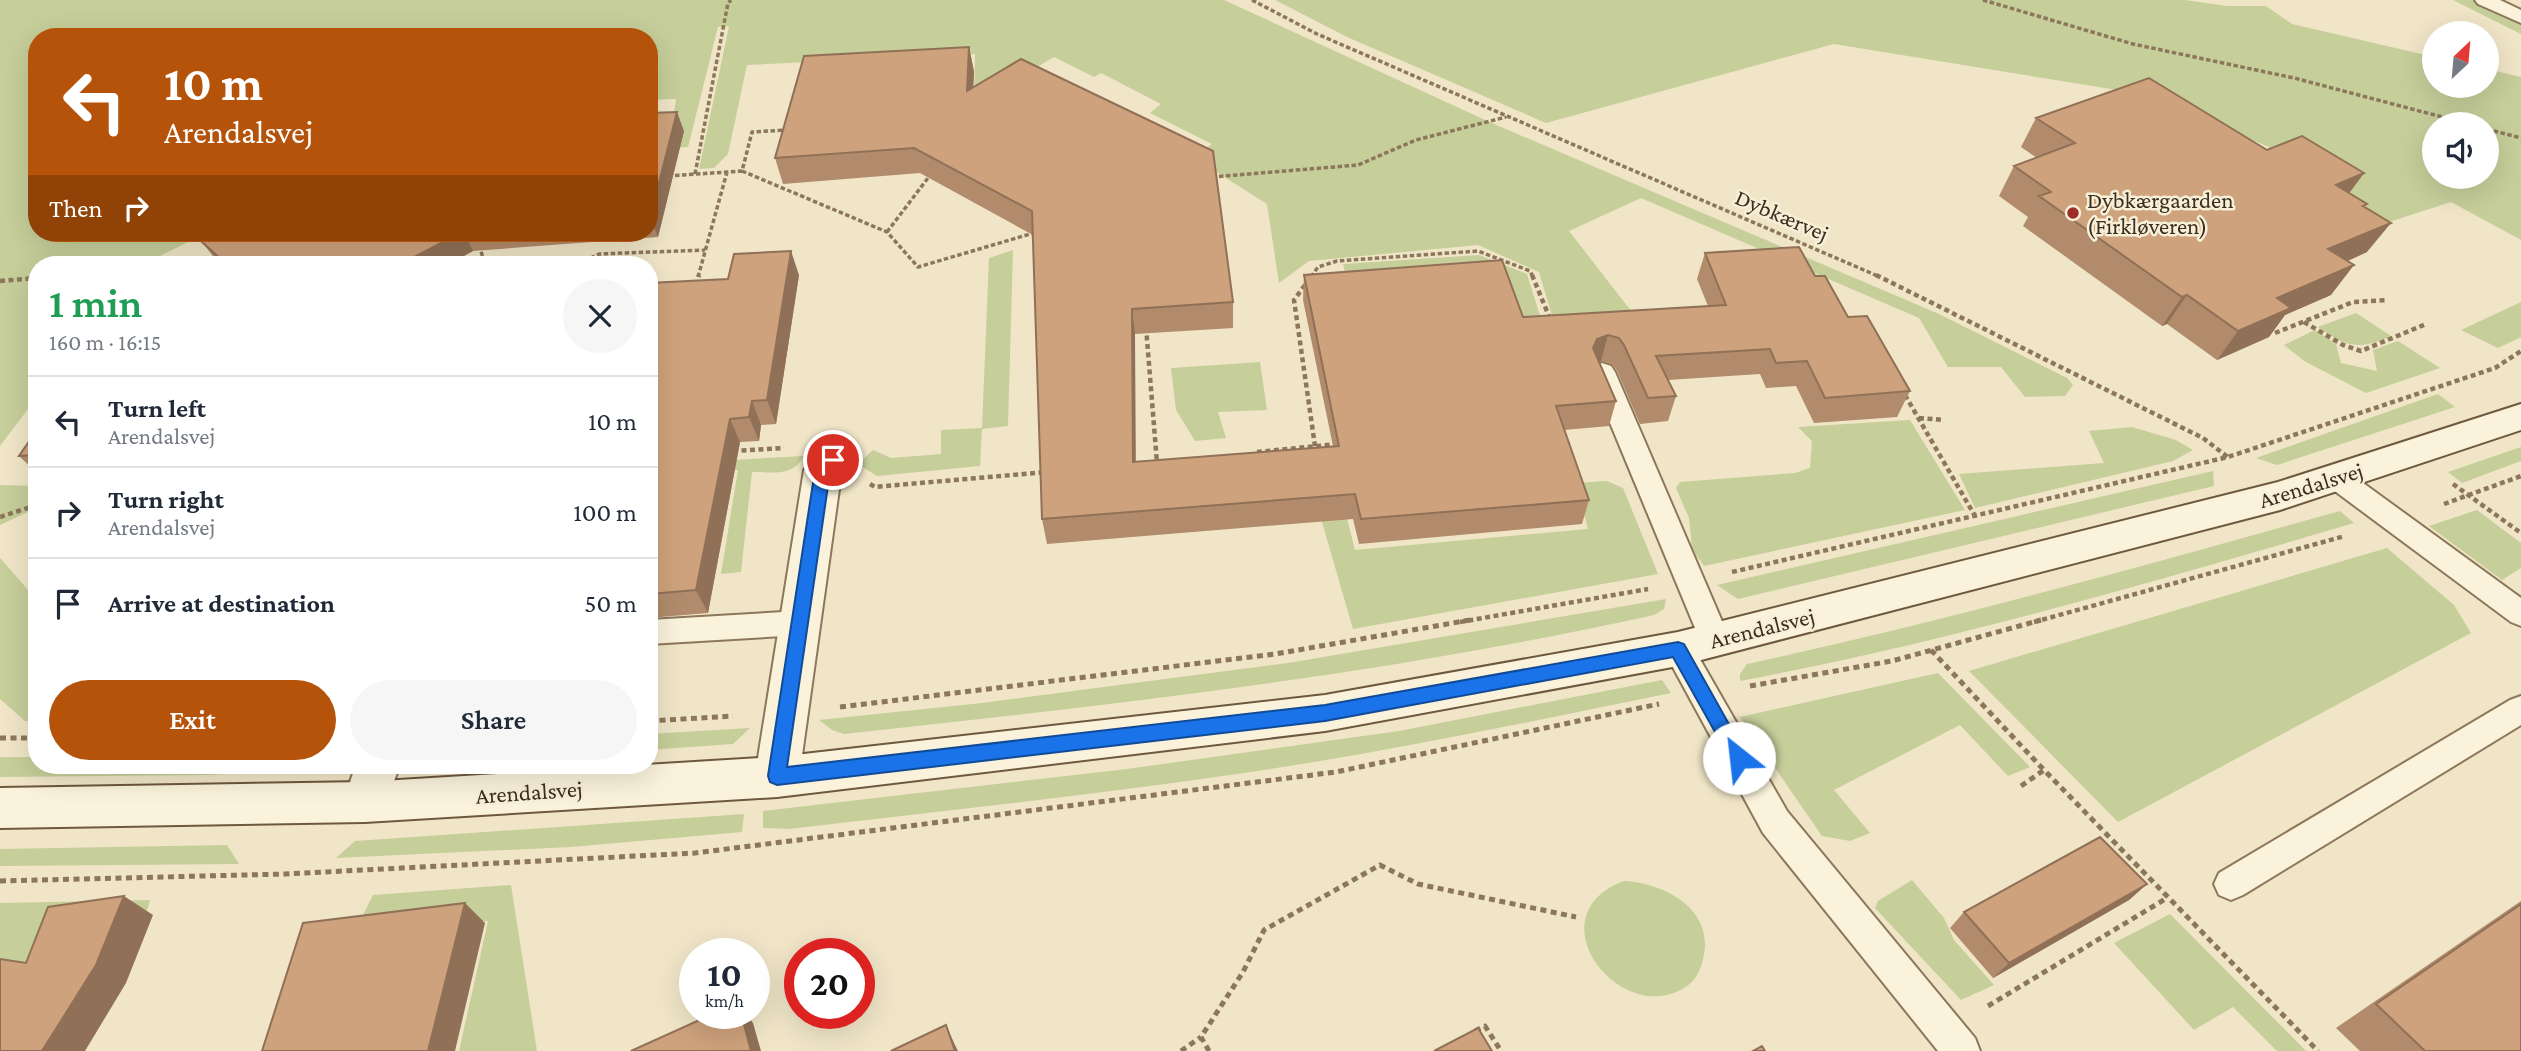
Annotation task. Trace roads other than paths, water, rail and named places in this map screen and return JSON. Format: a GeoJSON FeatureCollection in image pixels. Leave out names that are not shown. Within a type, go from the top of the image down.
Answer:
{"type":"FeatureCollection","features":[{"type":"Feature","properties":{"kind":"street","name":"Arendalsvej"},"geometry":{"type":"LineString","coordinates":[[0,808],[372,784],[777,776],[1325,713],[1697,645],[2280,496],[2521,417]]}},
{"type":"Feature","properties":{"kind":"street"},"geometry":{"type":"LineString","coordinates":[[777,776],[823,470],[833,460]]}},
{"type":"Feature","properties":{"kind":"lane"},"geometry":{"type":"LineString","coordinates":[[2485,0],[2521,18]]}},
{"type":"Feature","properties":{"kind":"lane"},"geometry":{"type":"LineString","coordinates":[[1602,372],[1690,582],[1697,645],[1775,822],[1954,1041]]}},
{"type":"Feature","properties":{"kind":"lane"},"geometry":{"type":"LineString","coordinates":[[2338,479],[2521,614]]}},
{"type":"Feature","properties":{"kind":"lane"},"geometry":{"type":"LineString","coordinates":[[658,631],[800,623]]}},
{"type":"Feature","properties":{"kind":"lane"},"geometry":{"type":"LineString","coordinates":[[2231,884],[2521,709]]}},
{"type":"Feature","properties":{"kind":"place","name":"Dybkærgaarden (Firkløveren)"},"geometry":{"type":"Point","coordinates":[2073,213]}}]}
